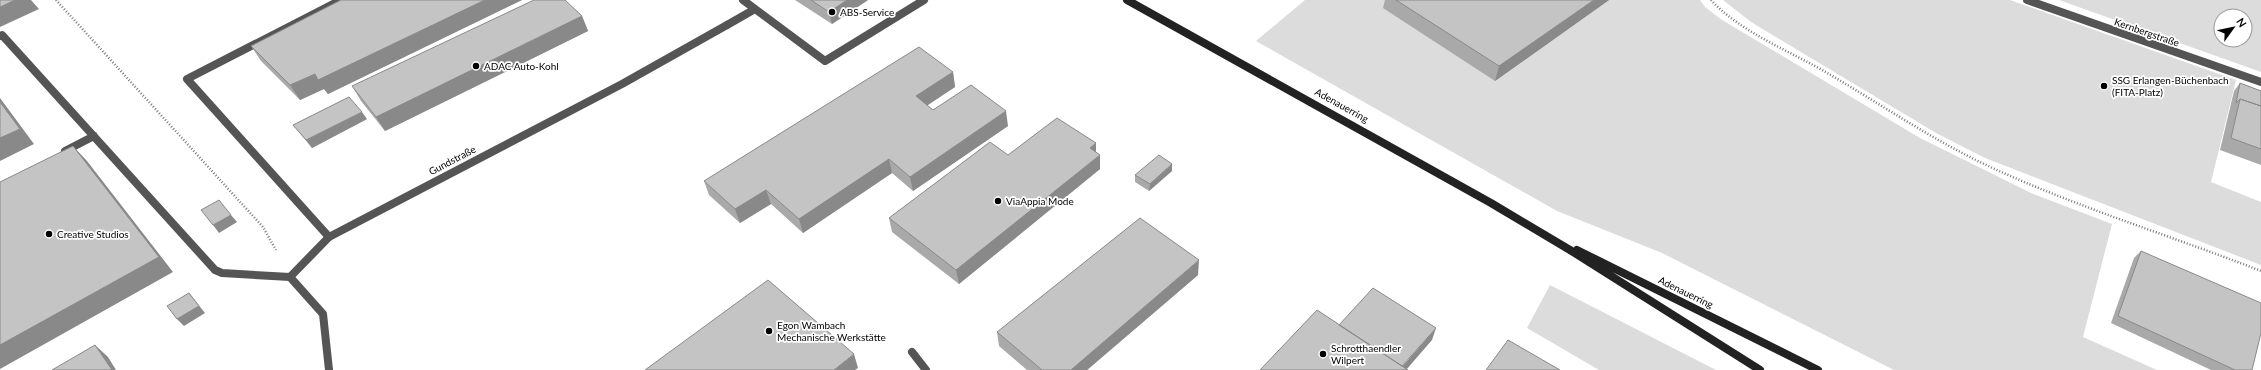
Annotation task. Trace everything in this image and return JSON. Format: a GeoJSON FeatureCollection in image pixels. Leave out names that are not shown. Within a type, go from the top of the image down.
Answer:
{"type":"FeatureCollection","features":[{"type":"Feature","properties":{"kind":"main road","name":"Adenauerring"},"geometry":{"type":"LineString","coordinates":[[1127,0],[1363,129],[1543,234],[1696,333],[1760,370]]}},
{"type":"Feature","properties":{"kind":"main road","name":"Adenauerring"},"geometry":{"type":"LineString","coordinates":[[1543,234],[1818,370]]}},
{"type":"Feature","properties":{"kind":"street"},"geometry":{"type":"LineString","coordinates":[[329,237],[187,79],[341,0]]}},
{"type":"Feature","properties":{"kind":"street"},"geometry":{"type":"LineString","coordinates":[[743,0],[825,61],[924,0]]}},
{"type":"Feature","properties":{"kind":"street","name":"Kernbergstraße"},"geometry":{"type":"LineString","coordinates":[[2027,0],[2261,82]]}},
{"type":"Feature","properties":{"kind":"street","name":"Gundstraße"},"geometry":{"type":"LineString","coordinates":[[290,277],[329,237],[622,84],[755,9]]}},
{"type":"Feature","properties":{"kind":"street"},"geometry":{"type":"LineString","coordinates":[[0,36],[2,35],[215,270],[222,273],[290,277],[323,314],[329,370]]}},
{"type":"Feature","properties":{"kind":"street"},"geometry":{"type":"LineString","coordinates":[[54,156],[94,136]]}},
{"type":"Feature","properties":{"kind":"street"},"geometry":{"type":"LineString","coordinates":[[912,352],[926,370]]}},
{"type":"Feature","properties":{"kind":"path"},"geometry":{"type":"LineString","coordinates":[[56,0],[263,227],[290,277]]}},
{"type":"Feature","properties":{"kind":"path"},"geometry":{"type":"LineString","coordinates":[[1711,0],[1731,16],[1915,126],[1983,163],[2051,192],[2189,242],[2261,271]]}},
{"type":"Feature","properties":{"kind":"shaded area"},"geometry":{"type":"Polygon","coordinates":[[[1305,0],[1700,0],[1705,7],[1722,20],[1920,138],[2031,193],[2112,224],[2083,337],[2157,370],[1894,370],[1662,253],[1557,211],[1256,41],[1305,0]]]}},
{"type":"Feature","properties":{"kind":"shaded area"},"geometry":{"type":"Polygon","coordinates":[[[1723,0],[2010,0],[2236,80],[2211,182],[2261,202],[2261,265],[1985,158],[1936,133],[1751,22],[1723,0]]]}},
{"type":"Feature","properties":{"kind":"shaded area"},"geometry":{"type":"Polygon","coordinates":[[[2059,0],[2261,0],[2261,72],[2059,0]]]}},
{"type":"Feature","properties":{"kind":"shaded area"},"geometry":{"type":"Polygon","coordinates":[[[1550,285],[1716,370],[1599,370],[1527,328],[1550,285]]]}},
{"type":"Feature","properties":{"kind":"building"},"geometry":{"type":"Polygon","coordinates":[[[0,0],[15,0],[0,7],[0,0]]]}},
{"type":"Feature","properties":{"kind":"building"},"geometry":{"type":"Polygon","coordinates":[[[341,0],[485,0],[318,80],[315,74],[290,85],[251,46],[341,0]]]}},
{"type":"Feature","properties":{"kind":"building"},"geometry":{"type":"Polygon","coordinates":[[[534,0],[565,0],[582,16],[376,117],[352,86],[534,0]]]}},
{"type":"Feature","properties":{"kind":"building"},"geometry":{"type":"Polygon","coordinates":[[[811,0],[847,0],[829,12],[811,0]]]}},
{"type":"Feature","properties":{"kind":"building"},"geometry":{"type":"Polygon","coordinates":[[[1396,0],[1594,0],[1499,66],[1396,0]]]}},
{"type":"Feature","properties":{"kind":"building"},"geometry":{"type":"Polygon","coordinates":[[[919,47],[953,72],[916,96],[933,110],[971,85],[1006,111],[910,177],[889,159],[799,219],[766,190],[735,209],[704,181],[919,47]]]}},
{"type":"Feature","properties":{"kind":"building"},"geometry":{"type":"Polygon","coordinates":[[[2240,83],[2261,91],[2261,106],[2240,99],[2236,103],[2240,83]]]}},
{"type":"Feature","properties":{"kind":"building"},"geometry":{"type":"Polygon","coordinates":[[[349,97],[362,112],[306,140],[293,125],[349,97]]]}},
{"type":"Feature","properties":{"kind":"building"},"geometry":{"type":"Polygon","coordinates":[[[2240,99],[2261,106],[2261,149],[2231,138],[2240,99]]]}},
{"type":"Feature","properties":{"kind":"building"},"geometry":{"type":"Polygon","coordinates":[[[0,102],[20,129],[0,138],[0,102]]]}},
{"type":"Feature","properties":{"kind":"building","name":"ViaAppia Mode"},"geometry":{"type":"Polygon","coordinates":[[[1057,118],[1096,143],[1090,148],[1100,155],[956,270],[889,218],[990,142],[1008,155],[1057,118]]]}},
{"type":"Feature","properties":{"kind":"building"},"geometry":{"type":"Polygon","coordinates":[[[73,146],[159,257],[0,345],[0,182],[73,146]]]}},
{"type":"Feature","properties":{"kind":"building"},"geometry":{"type":"Polygon","coordinates":[[[1159,155],[1172,164],[1150,184],[1135,175],[1159,155]]]}},
{"type":"Feature","properties":{"kind":"building"},"geometry":{"type":"Polygon","coordinates":[[[219,200],[231,215],[213,225],[201,210],[219,200]]]}},
{"type":"Feature","properties":{"kind":"building"},"geometry":{"type":"Polygon","coordinates":[[[1140,218],[1199,260],[1071,370],[1042,370],[997,332],[1140,218]]]}},
{"type":"Feature","properties":{"kind":"building"},"geometry":{"type":"Polygon","coordinates":[[[2141,251],[2261,303],[2261,333],[2252,370],[2235,370],[2118,316],[2141,251]]]}},
{"type":"Feature","properties":{"kind":"building","name":"Egon Wambach Mechanische Werkstätte"},"geometry":{"type":"Polygon","coordinates":[[[768,280],[854,354],[834,370],[645,370],[768,280]]]}},
{"type":"Feature","properties":{"kind":"building"},"geometry":{"type":"Polygon","coordinates":[[[1373,288],[1436,328],[1402,366],[1339,325],[1373,288]]]}},
{"type":"Feature","properties":{"kind":"building"},"geometry":{"type":"Polygon","coordinates":[[[189,293],[199,306],[177,319],[167,306],[189,293]]]}},
{"type":"Feature","properties":{"kind":"building"},"geometry":{"type":"Polygon","coordinates":[[[1317,310],[1408,370],[1260,370],[1317,310]]]}},
{"type":"Feature","properties":{"kind":"building"},"geometry":{"type":"Polygon","coordinates":[[[1508,340],[1560,370],[1486,370],[1508,340]]]}},
{"type":"Feature","properties":{"kind":"building"},"geometry":{"type":"Polygon","coordinates":[[[95,345],[112,370],[52,370],[95,345]]]}},
{"type":"Feature","properties":{"kind":"place","name":"ABS-Service"},"geometry":{"type":"Point","coordinates":[832,12]}},
{"type":"Feature","properties":{"kind":"place","name":"ADAC Auto-Kohl"},"geometry":{"type":"Point","coordinates":[476,66]}},
{"type":"Feature","properties":{"kind":"place","name":"SSG Erlangen-Büchenbach (FITA-Platz)"},"geometry":{"type":"Point","coordinates":[2104,86]}},
{"type":"Feature","properties":{"kind":"place","name":"ViaAppia Mode"},"geometry":{"type":"Point","coordinates":[998,201]}},
{"type":"Feature","properties":{"kind":"place","name":"Creative Studios"},"geometry":{"type":"Point","coordinates":[49,234]}},
{"type":"Feature","properties":{"kind":"place","name":"Egon Wambach Mechanische Werkstätte"},"geometry":{"type":"Point","coordinates":[769,331]}},
{"type":"Feature","properties":{"kind":"place","name":"Schrotthaendler Wilpert"},"geometry":{"type":"Point","coordinates":[1323,354]}}]}
